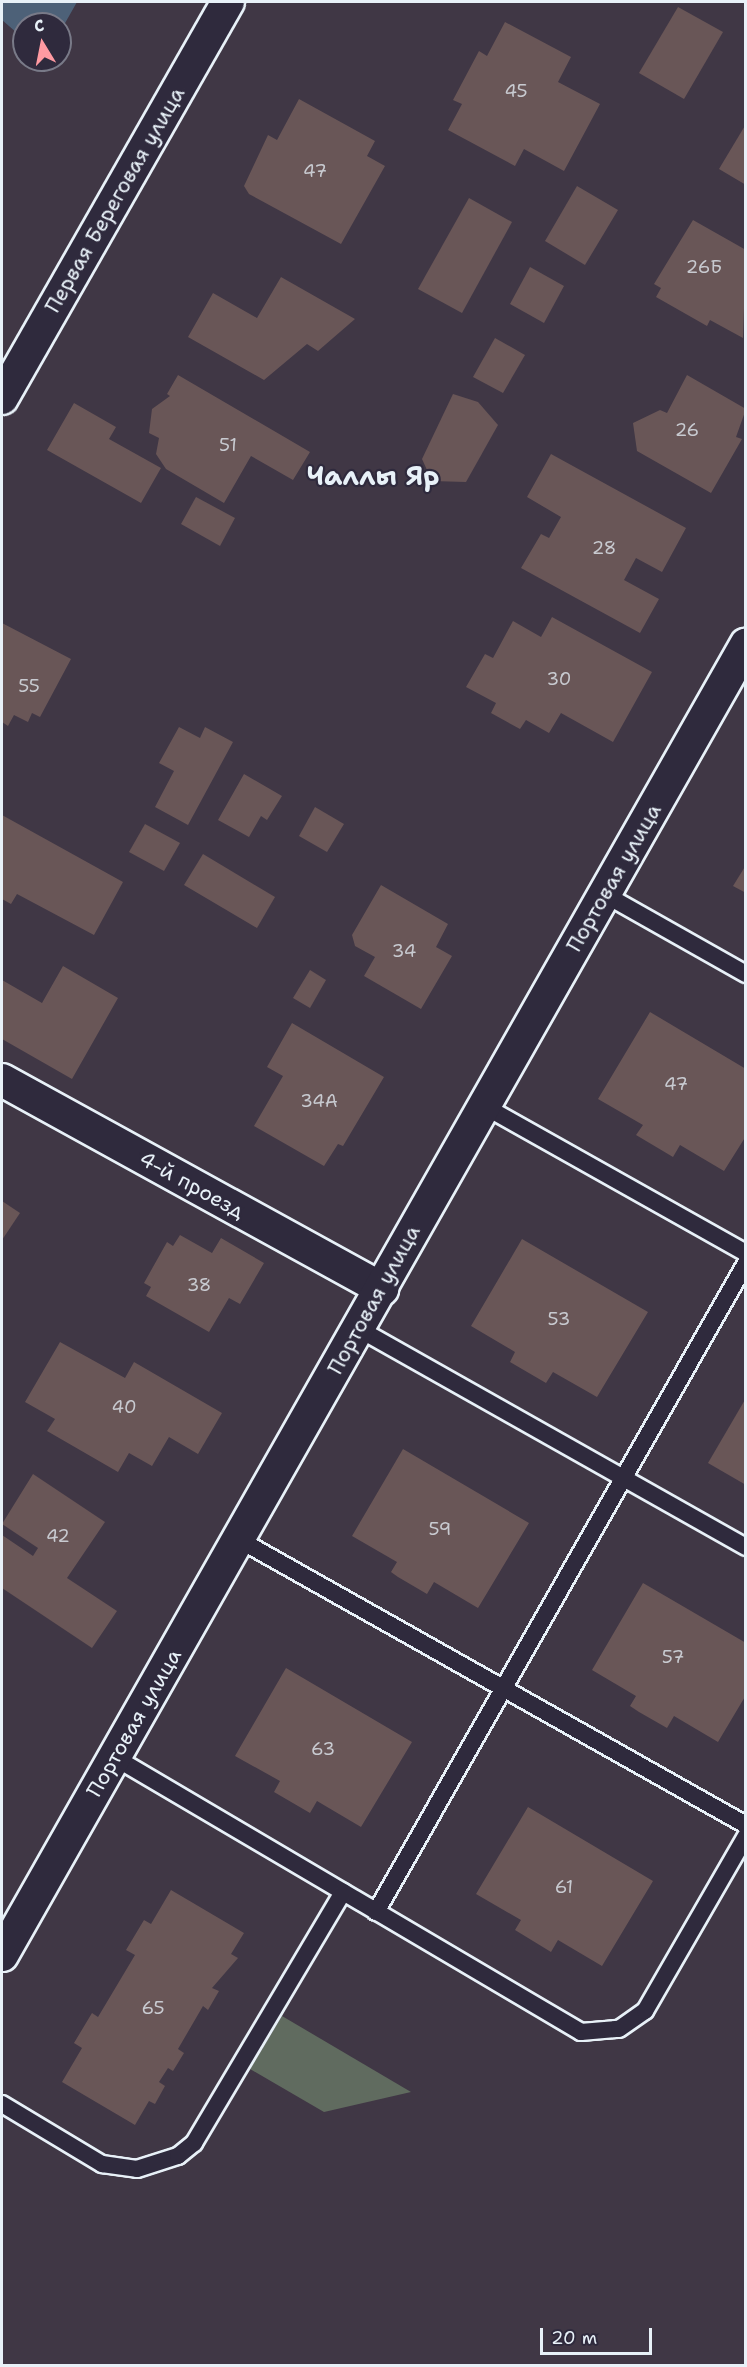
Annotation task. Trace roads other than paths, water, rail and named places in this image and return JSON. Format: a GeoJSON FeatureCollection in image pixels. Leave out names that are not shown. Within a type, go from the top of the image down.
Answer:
{"type":"FeatureCollection","features":[{"type":"Feature","properties":{"kind":"street","name":"Первая Береговая улица"},"geometry":{"type":"LineString","coordinates":[[2,398],[228,2]]}},
{"type":"Feature","properties":{"kind":"street","name":"Портовая улица"},"geometry":{"type":"LineString","coordinates":[[2,1955],[382,1289],[604,894],[737,680],[746,645]]}},
{"type":"Feature","properties":{"kind":"street","name":"4-й проезд"},"geometry":{"type":"LineString","coordinates":[[2,1080],[382,1289]]}},
{"type":"Feature","properties":{"kind":"lane"},"geometry":{"type":"LineString","coordinates":[[604,894],[746,974]]}},
{"type":"Feature","properties":{"kind":"lane"},"geometry":{"type":"LineString","coordinates":[[484,1106],[746,1253]]}},
{"type":"Feature","properties":{"kind":"lane"},"geometry":{"type":"LineString","coordinates":[[376,1912],[746,1263]]}},
{"type":"Feature","properties":{"kind":"lane"},"geometry":{"type":"LineString","coordinates":[[359,1329],[746,1547]]}},
{"type":"Feature","properties":{"kind":"lane"},"geometry":{"type":"LineString","coordinates":[[238,1539],[746,1825]]}},
{"type":"Feature","properties":{"kind":"lane"},"geometry":{"type":"LineString","coordinates":[[114,1757],[580,2032],[607,2033],[645,2011],[746,1836]]}},
{"type":"Feature","properties":{"kind":"lane"},"geometry":{"type":"LineString","coordinates":[[2,2104],[102,2164],[137,2169],[178,2156],[194,2143],[343,1892]]}},
{"type":"Feature","properties":{"kind":"water"},"geometry":{"type":"Polygon","coordinates":[[[2,2],[77,2],[71,12],[12,12],[12,29],[2,20],[2,2]]]}},
{"type":"Feature","properties":{"kind":"district","name":"Чаллы Яр"},"geometry":{"type":"Point","coordinates":[373,476]}}]}
